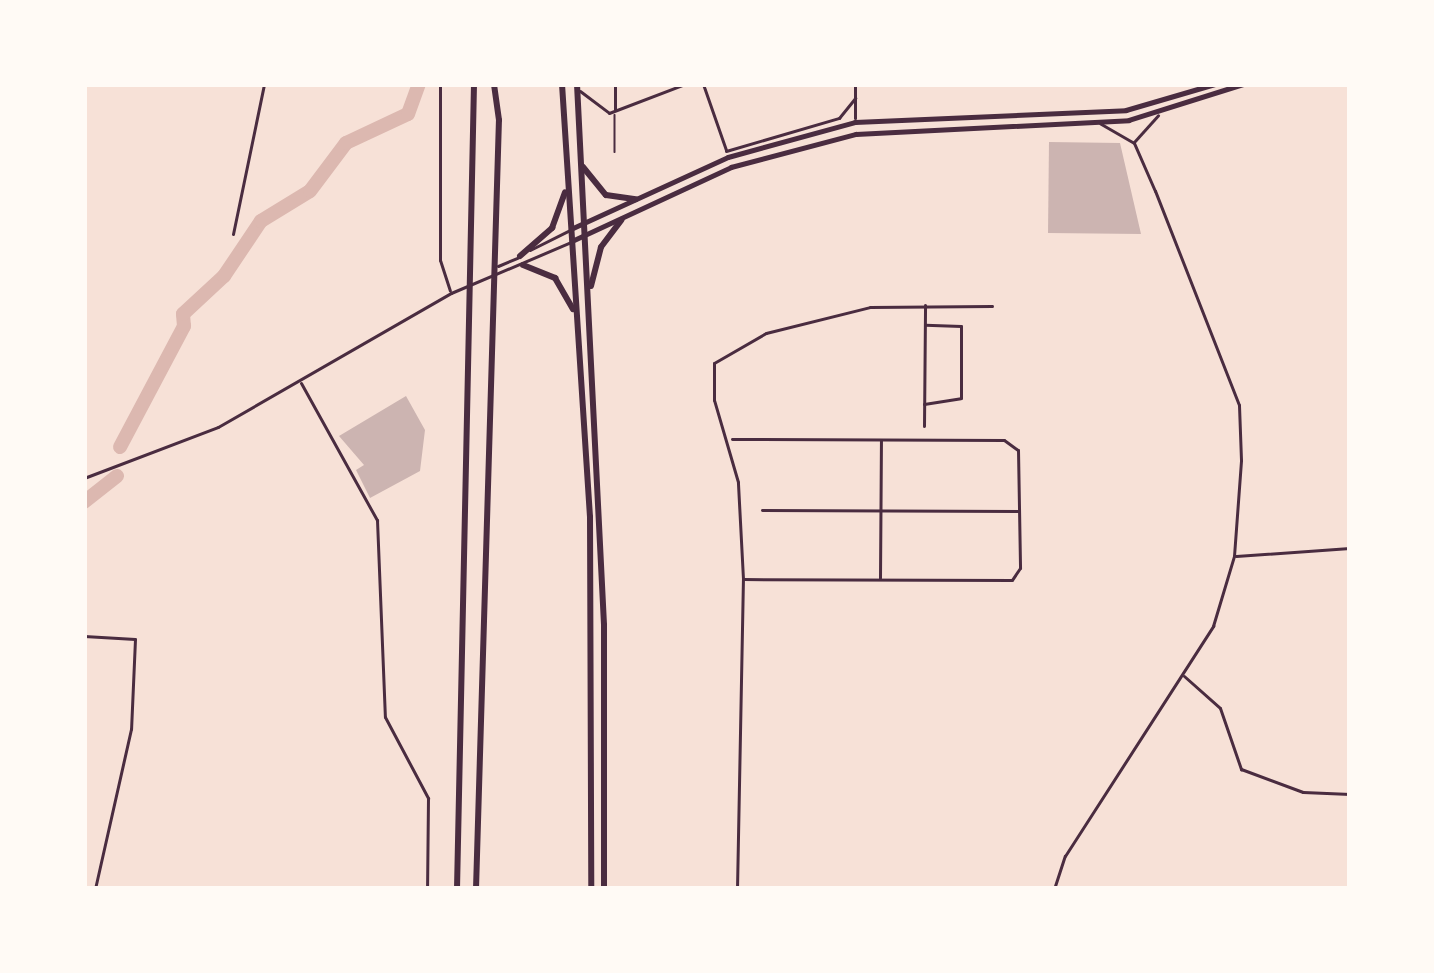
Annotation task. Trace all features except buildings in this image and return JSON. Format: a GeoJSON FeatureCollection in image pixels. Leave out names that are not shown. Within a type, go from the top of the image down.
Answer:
{"type":"FeatureCollection","features":[{"type":"Feature","properties":{"kind":"highway"},"geometry":{"type":"LineString","coordinates":[[457,889],[472,426],[478,117],[474,84]]}},
{"type":"Feature","properties":{"kind":"highway"},"geometry":{"type":"LineString","coordinates":[[476,889],[500,120],[494,84]]}},
{"type":"Feature","properties":{"kind":"highway"},"geometry":{"type":"LineString","coordinates":[[562,84],[590,517],[591,889]]}},
{"type":"Feature","properties":{"kind":"highway"},"geometry":{"type":"LineString","coordinates":[[577,86],[604,625],[604,889]]}},
{"type":"Feature","properties":{"kind":"highway"},"geometry":{"type":"LineString","coordinates":[[580,164],[606,195],[636,199]]}},
{"type":"Feature","properties":{"kind":"highway"},"geometry":{"type":"LineString","coordinates":[[566,187],[552,228],[521,261],[555,278],[575,312]]}},
{"type":"Feature","properties":{"kind":"highway"},"geometry":{"type":"LineString","coordinates":[[589,291],[602,247],[621,220]]}},
{"type":"Feature","properties":{"kind":"main road"},"geometry":{"type":"LineString","coordinates":[[571,229],[727,154],[855,122],[1126,110],[1215,84]]}},
{"type":"Feature","properties":{"kind":"main road"},"geometry":{"type":"LineString","coordinates":[[572,241],[731,167],[856,134],[1158,115],[1243,84]]}},
{"type":"Feature","properties":{"kind":"street"},"geometry":{"type":"LineString","coordinates":[[232,234],[264,84]]}},
{"type":"Feature","properties":{"kind":"street"},"geometry":{"type":"LineString","coordinates":[[440,84],[440,260],[451,293]]}},
{"type":"Feature","properties":{"kind":"street"},"geometry":{"type":"LineString","coordinates":[[615,84],[615,111]]}},
{"type":"Feature","properties":{"kind":"street"},"geometry":{"type":"LineString","coordinates":[[615,111],[685,84]]}},
{"type":"Feature","properties":{"kind":"street"},"geometry":{"type":"LineString","coordinates":[[703,84],[727,154],[839,118],[855,98]]}},
{"type":"Feature","properties":{"kind":"street"},"geometry":{"type":"LineString","coordinates":[[855,84],[855,122]]}},
{"type":"Feature","properties":{"kind":"street"},"geometry":{"type":"LineString","coordinates":[[577,86],[615,111]]}},
{"type":"Feature","properties":{"kind":"street"},"geometry":{"type":"LineString","coordinates":[[1134,143],[1142,124],[1158,115]]}},
{"type":"Feature","properties":{"kind":"street"},"geometry":{"type":"LineString","coordinates":[[1054,889],[1065,856],[1213,626],[1234,556],[1239,405],[1134,143],[1096,122]]}},
{"type":"Feature","properties":{"kind":"street"},"geometry":{"type":"LineString","coordinates":[[488,276],[571,229]]}},
{"type":"Feature","properties":{"kind":"street"},"geometry":{"type":"LineString","coordinates":[[84,478],[218,428],[451,293],[572,241]]}},
{"type":"Feature","properties":{"kind":"street"},"geometry":{"type":"LineString","coordinates":[[924,426],[925,303]]}},
{"type":"Feature","properties":{"kind":"street"},"geometry":{"type":"LineString","coordinates":[[737,889],[742,579],[730,440],[711,381],[726,350],[870,307],[992,305]]}},
{"type":"Feature","properties":{"kind":"street"},"geometry":{"type":"LineString","coordinates":[[924,404],[961,398],[961,326],[925,325]]}},
{"type":"Feature","properties":{"kind":"street"},"geometry":{"type":"LineString","coordinates":[[301,383],[377,520],[385,717],[428,798],[427,889]]}},
{"type":"Feature","properties":{"kind":"street"},"geometry":{"type":"LineString","coordinates":[[730,440],[1015,444],[1016,577],[742,579]]}},
{"type":"Feature","properties":{"kind":"street"},"geometry":{"type":"LineString","coordinates":[[880,580],[881,440]]}},
{"type":"Feature","properties":{"kind":"street"},"geometry":{"type":"LineString","coordinates":[[762,510],[1019,511]]}},
{"type":"Feature","properties":{"kind":"street"},"geometry":{"type":"LineString","coordinates":[[1234,556],[1350,548]]}},
{"type":"Feature","properties":{"kind":"street"},"geometry":{"type":"LineString","coordinates":[[84,636],[135,639],[131,729],[95,889]]}},
{"type":"Feature","properties":{"kind":"street"},"geometry":{"type":"LineString","coordinates":[[1183,675],[1220,708],[1241,769],[1303,792],[1350,794]]}},
{"type":"Feature","properties":{"kind":"lane"},"geometry":{"type":"LineString","coordinates":[[615,111],[615,152]]}},
{"type":"Feature","properties":{"kind":"waterway"},"geometry":{"type":"LineString","coordinates":[[120,447],[184,326],[183,314],[224,276],[261,221],[310,191],[346,143],[408,114],[419,84]]}},
{"type":"Feature","properties":{"kind":"waterway"},"geometry":{"type":"LineString","coordinates":[[84,502],[117,476]]}}]}
